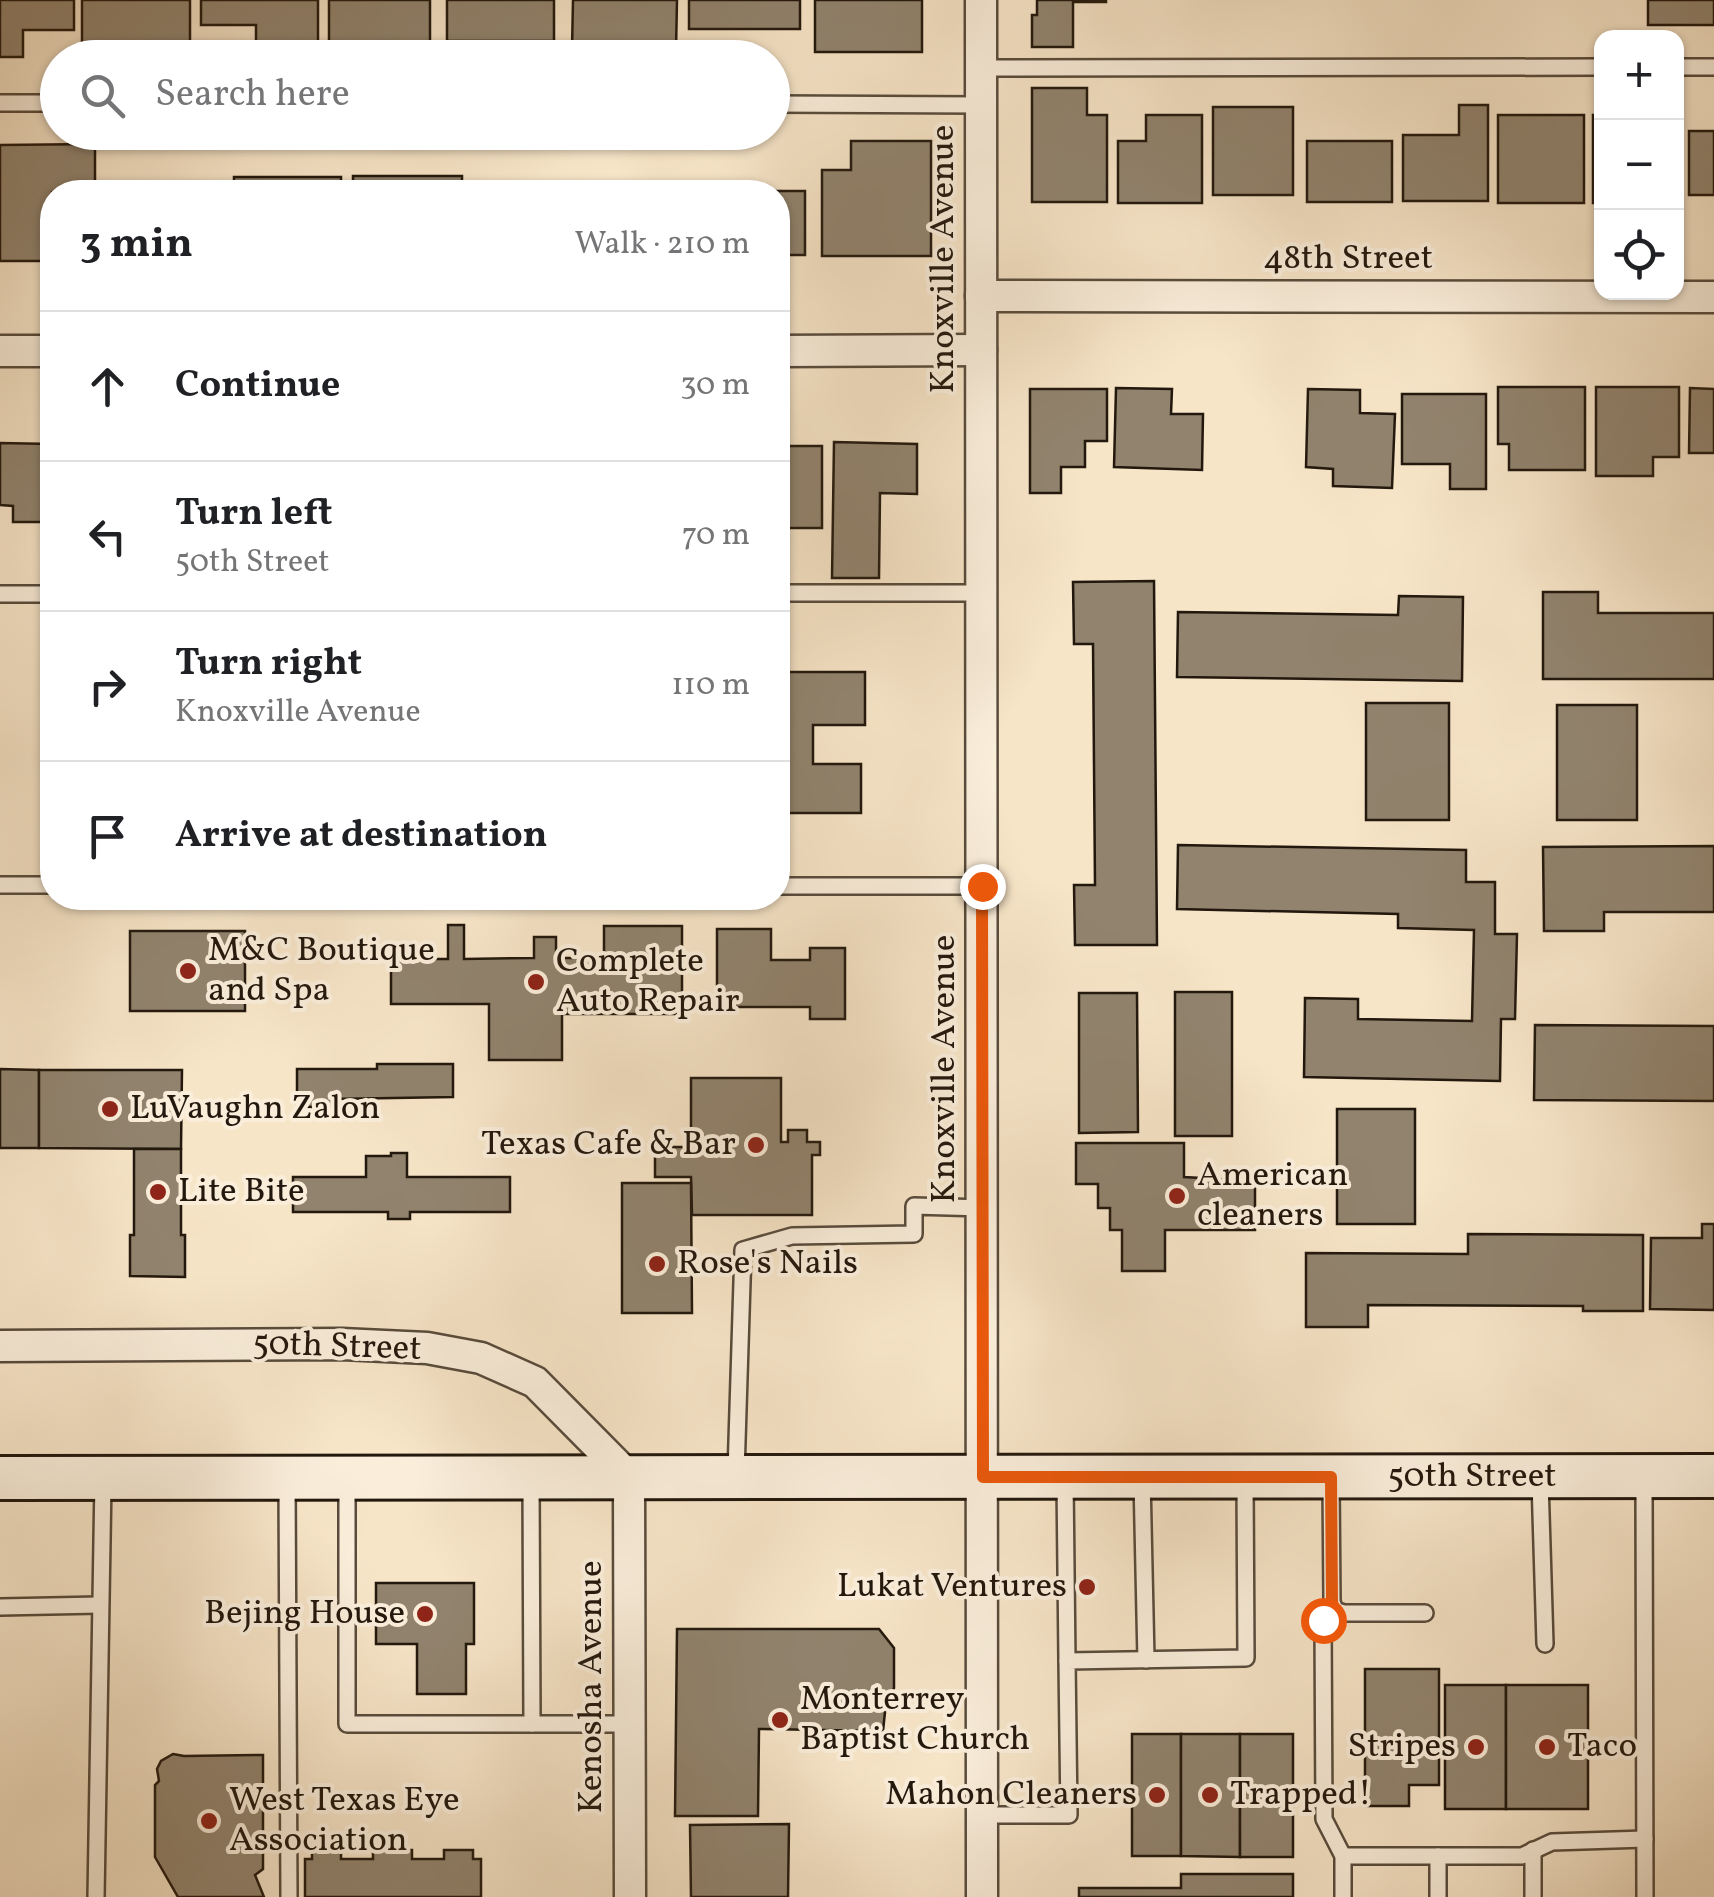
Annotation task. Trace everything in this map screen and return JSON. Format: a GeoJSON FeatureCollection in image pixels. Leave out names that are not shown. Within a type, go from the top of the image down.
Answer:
{"type":"FeatureCollection","features":[{"type":"Feature","properties":{"kind":"main road","name":"50th Street"},"geometry":{"type":"LineString","coordinates":[[0,1478],[1714,1476]]}},
{"type":"Feature","properties":{"kind":"street","name":"Knoxville Avenue"},"geometry":{"type":"LineString","coordinates":[[981,0],[982,1897]]}},
{"type":"Feature","properties":{"kind":"street","name":"48th Street"},"geometry":{"type":"LineString","coordinates":[[981,296],[1714,297]]}},
{"type":"Feature","properties":{"kind":"street"},"geometry":{"type":"LineString","coordinates":[[790,350],[981,350]]}},
{"type":"Feature","properties":{"kind":"street"},"geometry":{"type":"LineString","coordinates":[[0,351],[40,351]]}},
{"type":"Feature","properties":{"kind":"street","name":"50th Street"},"geometry":{"type":"LineString","coordinates":[[0,1346],[342,1344],[427,1348],[481,1358],[535,1382],[629,1477]]}},
{"type":"Feature","properties":{"kind":"street","name":"Kenosha Avenue"},"geometry":{"type":"LineString","coordinates":[[629,1477],[630,1897]]}},
{"type":"Feature","properties":{"kind":"lane"},"geometry":{"type":"LineString","coordinates":[[981,68],[1594,67]]}},
{"type":"Feature","properties":{"kind":"lane"},"geometry":{"type":"LineString","coordinates":[[1684,67],[1714,67]]}},
{"type":"Feature","properties":{"kind":"lane"},"geometry":{"type":"LineString","coordinates":[[0,104],[40,104]]}},
{"type":"Feature","properties":{"kind":"lane"},"geometry":{"type":"LineString","coordinates":[[790,104],[981,104]]}},
{"type":"Feature","properties":{"kind":"lane"},"geometry":{"type":"LineString","coordinates":[[790,593],[982,593]]}},
{"type":"Feature","properties":{"kind":"lane"},"geometry":{"type":"LineString","coordinates":[[0,594],[40,594]]}},
{"type":"Feature","properties":{"kind":"lane"},"geometry":{"type":"LineString","coordinates":[[0,885],[40,885]]}},
{"type":"Feature","properties":{"kind":"lane"},"geometry":{"type":"LineString","coordinates":[[790,886],[982,886]]}},
{"type":"Feature","properties":{"kind":"lane"},"geometry":{"type":"LineString","coordinates":[[736,1477],[744,1250],[792,1236],[914,1234],[914,1206],[983,1208]]}},
{"type":"Feature","properties":{"kind":"lane"},"geometry":{"type":"LineString","coordinates":[[1644,1476],[1645,1897]]}},
{"type":"Feature","properties":{"kind":"lane"},"geometry":{"type":"LineString","coordinates":[[96,1897],[103,1477]]}},
{"type":"Feature","properties":{"kind":"lane"},"geometry":{"type":"LineString","coordinates":[[287,1477],[289,1897]]}},
{"type":"Feature","properties":{"kind":"lane"},"geometry":{"type":"LineString","coordinates":[[346,1477],[346,1724],[630,1724]]}},
{"type":"Feature","properties":{"kind":"lane"},"geometry":{"type":"LineString","coordinates":[[531,1477],[532,1724]]}},
{"type":"Feature","properties":{"kind":"lane"},"geometry":{"type":"LineString","coordinates":[[982,1814],[1068,1814],[1065,1477]]}},
{"type":"Feature","properties":{"kind":"lane"},"geometry":{"type":"LineString","coordinates":[[1142,1477],[1146,1660]]}},
{"type":"Feature","properties":{"kind":"lane"},"geometry":{"type":"LineString","coordinates":[[1067,1661],[1246,1658],[1244,1477]]}},
{"type":"Feature","properties":{"kind":"lane"},"geometry":{"type":"LineString","coordinates":[[1331,1477],[1334,1610]]}},
{"type":"Feature","properties":{"kind":"lane"},"geometry":{"type":"LineString","coordinates":[[1540,1477],[1545,1644]]}},
{"type":"Feature","properties":{"kind":"lane"},"geometry":{"type":"LineString","coordinates":[[0,1607],[100,1605]]}},
{"type":"Feature","properties":{"kind":"lane"},"geometry":{"type":"LineString","coordinates":[[1334,1610],[1425,1613]]}},
{"type":"Feature","properties":{"kind":"lane"},"geometry":{"type":"LineString","coordinates":[[1334,1610],[1323,1620],[1324,1819],[1343,1856],[1343,1897]]}},
{"type":"Feature","properties":{"kind":"lane"},"geometry":{"type":"LineString","coordinates":[[1343,1856],[1522,1856],[1552,1842],[1645,1839]]}},
{"type":"Feature","properties":{"kind":"lane"},"geometry":{"type":"LineString","coordinates":[[1533,1850],[1533,1897]]}},
{"type":"Feature","properties":{"kind":"lane"},"geometry":{"type":"LineString","coordinates":[[1438,1856],[1438,1897]]}},
{"type":"Feature","properties":{"kind":"building"},"geometry":{"type":"Polygon","coordinates":[[[0,0],[74,0],[74,30],[23,30],[23,57],[0,57],[0,0]]]}},
{"type":"Feature","properties":{"kind":"building"},"geometry":{"type":"Polygon","coordinates":[[[82,0],[190,0],[190,40],[82,40],[82,0]]]}},
{"type":"Feature","properties":{"kind":"building"},"geometry":{"type":"Polygon","coordinates":[[[201,0],[318,0],[318,40],[256,40],[256,25],[201,25],[201,0]]]}},
{"type":"Feature","properties":{"kind":"building"},"geometry":{"type":"Polygon","coordinates":[[[329,0],[430,0],[430,40],[329,40],[329,0]]]}},
{"type":"Feature","properties":{"kind":"building"},"geometry":{"type":"Polygon","coordinates":[[[447,0],[554,0],[554,40],[447,40],[447,0]]]}},
{"type":"Feature","properties":{"kind":"building"},"geometry":{"type":"Polygon","coordinates":[[[573,0],[677,0],[676,40],[572,40],[573,0]]]}},
{"type":"Feature","properties":{"kind":"building"},"geometry":{"type":"Polygon","coordinates":[[[689,0],[800,0],[800,29],[689,29],[689,0]]]}},
{"type":"Feature","properties":{"kind":"building"},"geometry":{"type":"Polygon","coordinates":[[[815,0],[922,0],[922,52],[815,52],[815,0]]]}},
{"type":"Feature","properties":{"kind":"building"},"geometry":{"type":"Polygon","coordinates":[[[1037,0],[1106,2],[1073,2],[1073,47],[1032,47],[1032,15],[1037,15],[1037,0]]]}},
{"type":"Feature","properties":{"kind":"building"},"geometry":{"type":"Polygon","coordinates":[[[1648,0],[1714,0],[1714,25],[1648,25],[1648,0]]]}},
{"type":"Feature","properties":{"kind":"building"},"geometry":{"type":"Polygon","coordinates":[[[1032,88],[1087,88],[1087,115],[1107,115],[1107,202],[1032,202],[1032,88]]]}},
{"type":"Feature","properties":{"kind":"building"},"geometry":{"type":"Polygon","coordinates":[[[1459,105],[1488,105],[1488,201],[1403,201],[1403,135],[1459,135],[1459,105]]]}},
{"type":"Feature","properties":{"kind":"building"},"geometry":{"type":"Polygon","coordinates":[[[1213,107],[1293,107],[1293,195],[1213,195],[1213,107]]]}},
{"type":"Feature","properties":{"kind":"building"},"geometry":{"type":"Polygon","coordinates":[[[1146,115],[1202,115],[1202,203],[1118,203],[1118,141],[1146,141],[1146,115]]]}},
{"type":"Feature","properties":{"kind":"building"},"geometry":{"type":"Polygon","coordinates":[[[1498,115],[1584,115],[1584,203],[1498,203],[1498,115]]]}},
{"type":"Feature","properties":{"kind":"building"},"geometry":{"type":"Polygon","coordinates":[[[1593,115],[1594,115],[1594,203],[1593,115]]]}},
{"type":"Feature","properties":{"kind":"building"},"geometry":{"type":"Polygon","coordinates":[[[1689,131],[1714,131],[1714,195],[1689,195],[1689,131]]]}},
{"type":"Feature","properties":{"kind":"building"},"geometry":{"type":"Polygon","coordinates":[[[851,141],[931,141],[931,256],[822,256],[822,170],[851,170],[851,141]]]}},
{"type":"Feature","properties":{"kind":"building"},"geometry":{"type":"Polygon","coordinates":[[[1307,141],[1392,141],[1392,202],[1307,202],[1307,141]]]}},
{"type":"Feature","properties":{"kind":"building"},"geometry":{"type":"Polygon","coordinates":[[[0,145],[95,150],[95,180],[40,180],[40,261],[0,261],[0,145]]]}},
{"type":"Feature","properties":{"kind":"building"},"geometry":{"type":"Polygon","coordinates":[[[353,176],[462,176],[462,180],[353,180],[353,176]]]}},
{"type":"Feature","properties":{"kind":"building"},"geometry":{"type":"Polygon","coordinates":[[[234,177],[341,177],[341,180],[234,177]]]}},
{"type":"Feature","properties":{"kind":"building"},"geometry":{"type":"Polygon","coordinates":[[[790,191],[805,191],[805,255],[790,255],[790,191]]]}},
{"type":"Feature","properties":{"kind":"building"},"geometry":{"type":"Polygon","coordinates":[[[1498,387],[1585,387],[1585,470],[1509,470],[1509,444],[1498,444],[1498,387]]]}},
{"type":"Feature","properties":{"kind":"building"},"geometry":{"type":"Polygon","coordinates":[[[1596,387],[1679,387],[1679,457],[1653,457],[1653,476],[1596,476],[1596,387]]]}},
{"type":"Feature","properties":{"kind":"building"},"geometry":{"type":"Polygon","coordinates":[[[1116,388],[1172,389],[1171,414],[1203,414],[1202,470],[1114,467],[1116,388]]]}},
{"type":"Feature","properties":{"kind":"building"},"geometry":{"type":"Polygon","coordinates":[[[1690,388],[1714,389],[1714,453],[1689,453],[1690,388]]]}},
{"type":"Feature","properties":{"kind":"building"},"geometry":{"type":"Polygon","coordinates":[[[1030,389],[1107,389],[1107,441],[1085,441],[1085,467],[1061,467],[1061,493],[1030,493],[1030,389]]]}},
{"type":"Feature","properties":{"kind":"building"},"geometry":{"type":"Polygon","coordinates":[[[1308,389],[1360,390],[1360,413],[1395,414],[1392,488],[1333,486],[1333,469],[1306,467],[1308,389]]]}},
{"type":"Feature","properties":{"kind":"building"},"geometry":{"type":"Polygon","coordinates":[[[1402,394],[1486,394],[1486,489],[1450,489],[1450,464],[1402,464],[1402,394]]]}},
{"type":"Feature","properties":{"kind":"building"},"geometry":{"type":"Polygon","coordinates":[[[834,442],[917,444],[917,494],[880,493],[879,578],[832,578],[834,442]]]}},
{"type":"Feature","properties":{"kind":"building"},"geometry":{"type":"Polygon","coordinates":[[[0,443],[40,444],[40,522],[13,522],[13,506],[0,505],[0,443]]]}},
{"type":"Feature","properties":{"kind":"building"},"geometry":{"type":"Polygon","coordinates":[[[790,446],[822,446],[822,528],[790,528],[790,446]]]}},
{"type":"Feature","properties":{"kind":"building"},"geometry":{"type":"Polygon","coordinates":[[[1154,581],[1157,945],[1075,945],[1074,885],[1095,885],[1093,644],[1074,644],[1073,582],[1154,581]]]}},
{"type":"Feature","properties":{"kind":"building"},"geometry":{"type":"Polygon","coordinates":[[[1543,592],[1598,592],[1598,613],[1714,613],[1714,679],[1543,679],[1543,592]]]}},
{"type":"Feature","properties":{"kind":"building"},"geometry":{"type":"Polygon","coordinates":[[[1399,596],[1463,597],[1462,681],[1177,677],[1178,612],[1398,615],[1399,596]]]}},
{"type":"Feature","properties":{"kind":"building"},"geometry":{"type":"Polygon","coordinates":[[[790,672],[865,672],[865,725],[813,725],[813,764],[861,764],[861,813],[790,813],[790,672]]]}},
{"type":"Feature","properties":{"kind":"building"},"geometry":{"type":"Polygon","coordinates":[[[1366,703],[1449,703],[1449,820],[1366,820],[1366,703]]]}},
{"type":"Feature","properties":{"kind":"building"},"geometry":{"type":"Polygon","coordinates":[[[1557,705],[1637,705],[1637,820],[1557,820],[1557,705]]]}},
{"type":"Feature","properties":{"kind":"building"},"geometry":{"type":"Polygon","coordinates":[[[1178,845],[1466,850],[1466,882],[1495,882],[1495,934],[1517,934],[1515,1019],[1501,1019],[1500,1081],[1304,1077],[1305,998],[1358,999],[1358,1019],[1472,1021],[1474,930],[1398,928],[1398,914],[1177,909],[1178,845]]]}},
{"type":"Feature","properties":{"kind":"building"},"geometry":{"type":"Polygon","coordinates":[[[1714,846],[1714,912],[1604,912],[1604,931],[1544,931],[1543,847],[1714,846]]]}},
{"type":"Feature","properties":{"kind":"building","name":"Complete Auto Repair"},"geometry":{"type":"Polygon","coordinates":[[[448,925],[464,925],[464,959],[534,958],[534,937],[556,937],[556,958],[604,958],[604,926],[682,926],[682,1014],[562,1014],[562,1060],[489,1060],[489,1004],[391,1004],[391,959],[448,959],[448,925]]]}},
{"type":"Feature","properties":{"kind":"building"},"geometry":{"type":"Polygon","coordinates":[[[717,929],[771,929],[771,960],[810,960],[810,948],[845,948],[845,1019],[810,1019],[810,1007],[717,1007],[717,929]]]}},
{"type":"Feature","properties":{"kind":"building","name":"M&C Boutique and Spa"},"geometry":{"type":"Polygon","coordinates":[[[130,931],[245,931],[245,1011],[130,1011],[130,931]]]}},
{"type":"Feature","properties":{"kind":"building"},"geometry":{"type":"Polygon","coordinates":[[[1175,992],[1232,992],[1232,1136],[1175,1136],[1175,992]]]}},
{"type":"Feature","properties":{"kind":"building"},"geometry":{"type":"Polygon","coordinates":[[[1079,993],[1137,993],[1138,1132],[1079,1133],[1079,993]]]}},
{"type":"Feature","properties":{"kind":"building"},"geometry":{"type":"Polygon","coordinates":[[[1535,1025],[1714,1026],[1714,1101],[1534,1100],[1535,1025]]]}},
{"type":"Feature","properties":{"kind":"building"},"geometry":{"type":"Polygon","coordinates":[[[377,1064],[453,1064],[453,1097],[334,1099],[334,1107],[297,1107],[297,1069],[377,1069],[377,1064]]]}},
{"type":"Feature","properties":{"kind":"building"},"geometry":{"type":"Polygon","coordinates":[[[0,1069],[39,1070],[39,1148],[0,1148],[0,1069]]]}},
{"type":"Feature","properties":{"kind":"building","name":"LuVaughn Zalon"},"geometry":{"type":"Polygon","coordinates":[[[39,1070],[182,1070],[181,1149],[39,1148],[39,1070]]]}},
{"type":"Feature","properties":{"kind":"building","name":"Texas Cafe & Bar"},"geometry":{"type":"Polygon","coordinates":[[[691,1078],[781,1078],[781,1142],[788,1142],[788,1130],[807,1130],[807,1142],[820,1142],[820,1155],[812,1155],[812,1215],[692,1215],[691,1177],[655,1177],[655,1147],[691,1147],[691,1078]]]}},
{"type":"Feature","properties":{"kind":"building"},"geometry":{"type":"Polygon","coordinates":[[[1337,1109],[1415,1109],[1415,1224],[1337,1224],[1337,1109]]]}},
{"type":"Feature","properties":{"kind":"building","name":"American cleaners"},"geometry":{"type":"Polygon","coordinates":[[[1076,1143],[1184,1143],[1184,1177],[1255,1181],[1255,1230],[1165,1230],[1165,1271],[1122,1271],[1122,1230],[1110,1230],[1110,1208],[1098,1208],[1098,1184],[1076,1184],[1076,1143]]]}},
{"type":"Feature","properties":{"kind":"building","name":"Lite Bite"},"geometry":{"type":"Polygon","coordinates":[[[134,1149],[181,1149],[185,1277],[130,1276],[134,1149]]]}},
{"type":"Feature","properties":{"kind":"building"},"geometry":{"type":"Polygon","coordinates":[[[407,1153],[407,1177],[510,1177],[510,1212],[410,1212],[410,1219],[388,1219],[388,1212],[293,1212],[293,1177],[366,1177],[366,1156],[407,1153]]]}},
{"type":"Feature","properties":{"kind":"building","name":"Rose's Nails"},"geometry":{"type":"Polygon","coordinates":[[[622,1183],[691,1183],[692,1313],[622,1313],[622,1183]]]}},
{"type":"Feature","properties":{"kind":"building"},"geometry":{"type":"Polygon","coordinates":[[[1702,1224],[1714,1224],[1714,1310],[1650,1309],[1651,1238],[1702,1238],[1702,1224]]]}},
{"type":"Feature","properties":{"kind":"building"},"geometry":{"type":"Polygon","coordinates":[[[1468,1234],[1643,1235],[1643,1311],[1583,1311],[1583,1306],[1368,1305],[1368,1327],[1306,1327],[1306,1253],[1468,1254],[1468,1234]]]}},
{"type":"Feature","properties":{"kind":"building","name":"Bejing House"},"geometry":{"type":"Polygon","coordinates":[[[376,1583],[474,1583],[474,1644],[466,1644],[466,1694],[417,1694],[417,1644],[376,1644],[376,1583]]]}},
{"type":"Feature","properties":{"kind":"building","name":"Monterrey Baptist Church"},"geometry":{"type":"Polygon","coordinates":[[[677,1629],[879,1629],[894,1648],[894,1688],[883,1731],[759,1729],[758,1816],[675,1816],[677,1629]]]}},
{"type":"Feature","properties":{"kind":"building"},"geometry":{"type":"Polygon","coordinates":[[[1365,1669],[1439,1669],[1439,1785],[1409,1785],[1409,1806],[1365,1806],[1365,1669]]]}},
{"type":"Feature","properties":{"kind":"building","name":"Stripes"},"geometry":{"type":"Polygon","coordinates":[[[1445,1685],[1506,1685],[1506,1809],[1445,1809],[1445,1685]]]}},
{"type":"Feature","properties":{"kind":"building","name":"Taco"},"geometry":{"type":"Polygon","coordinates":[[[1506,1685],[1588,1685],[1588,1809],[1506,1809],[1506,1685]]]}},
{"type":"Feature","properties":{"kind":"building","name":"Mahon Cleaners"},"geometry":{"type":"Polygon","coordinates":[[[1132,1734],[1181,1734],[1181,1856],[1132,1856],[1132,1734]]]}},
{"type":"Feature","properties":{"kind":"building","name":"Trapped!"},"geometry":{"type":"Polygon","coordinates":[[[1181,1734],[1240,1734],[1240,1857],[1181,1856],[1181,1734]]]}},
{"type":"Feature","properties":{"kind":"building"},"geometry":{"type":"Polygon","coordinates":[[[1240,1734],[1293,1734],[1293,1857],[1240,1857],[1240,1734]]]}},
{"type":"Feature","properties":{"kind":"building","name":"West Texas Eye Association"},"geometry":{"type":"Polygon","coordinates":[[[173,1754],[263,1755],[263,1869],[255,1875],[264,1897],[178,1897],[155,1857],[157,1769],[161,1761],[173,1754]]]}},
{"type":"Feature","properties":{"kind":"building","name":"Monterrey Baptist Church"},"geometry":{"type":"Polygon","coordinates":[[[789,1824],[788,1897],[691,1897],[690,1825],[789,1824]]]}},
{"type":"Feature","properties":{"kind":"building"},"geometry":{"type":"Polygon","coordinates":[[[312,1850],[341,1850],[341,1859],[373,1859],[373,1850],[412,1850],[412,1859],[444,1859],[444,1850],[473,1850],[473,1859],[481,1859],[481,1897],[305,1897],[305,1859],[312,1859],[312,1850]]]}},
{"type":"Feature","properties":{"kind":"building"},"geometry":{"type":"Polygon","coordinates":[[[1181,1874],[1293,1874],[1293,1897],[1079,1897],[1079,1888],[1181,1888],[1181,1874]]]}},
{"type":"Feature","properties":{"kind":"place","name":"M&C Boutique and Spa"},"geometry":{"type":"Point","coordinates":[188,971]}},
{"type":"Feature","properties":{"kind":"place","name":"Complete Auto Repair"},"geometry":{"type":"Point","coordinates":[536,982]}},
{"type":"Feature","properties":{"kind":"place","name":"LuVaughn Zalon"},"geometry":{"type":"Point","coordinates":[110,1109]}},
{"type":"Feature","properties":{"kind":"place","name":"Texas Cafe & Bar"},"geometry":{"type":"Point","coordinates":[756,1145]}},
{"type":"Feature","properties":{"kind":"place","name":"Lite Bite"},"geometry":{"type":"Point","coordinates":[158,1192]}},
{"type":"Feature","properties":{"kind":"place","name":"American cleaners"},"geometry":{"type":"Point","coordinates":[1177,1196]}},
{"type":"Feature","properties":{"kind":"place","name":"Rose's Nails"},"geometry":{"type":"Point","coordinates":[657,1264]}},
{"type":"Feature","properties":{"kind":"place","name":"Lukat Ventures"},"geometry":{"type":"Point","coordinates":[1087,1587]}},
{"type":"Feature","properties":{"kind":"place","name":"Bejing House"},"geometry":{"type":"Point","coordinates":[425,1614]}},
{"type":"Feature","properties":{"kind":"place","name":"Monterrey Baptist Church"},"geometry":{"type":"Point","coordinates":[780,1720]}},
{"type":"Feature","properties":{"kind":"place","name":"Stripes"},"geometry":{"type":"Point","coordinates":[1476,1747]}},
{"type":"Feature","properties":{"kind":"place","name":"Taco"},"geometry":{"type":"Point","coordinates":[1547,1747]}},
{"type":"Feature","properties":{"kind":"place","name":"Mahon Cleaners"},"geometry":{"type":"Point","coordinates":[1157,1795]}},
{"type":"Feature","properties":{"kind":"place","name":"Trapped!"},"geometry":{"type":"Point","coordinates":[1210,1795]}},
{"type":"Feature","properties":{"kind":"place","name":"West Texas Eye Association"},"geometry":{"type":"Point","coordinates":[209,1821]}},
{"type":"Feature","properties":{"kind":"route"},"geometry":{"type":"LineString","coordinates":[[982,886],[983,1477],[1331,1477],[1334,1610],[1323,1620]]}}]}
